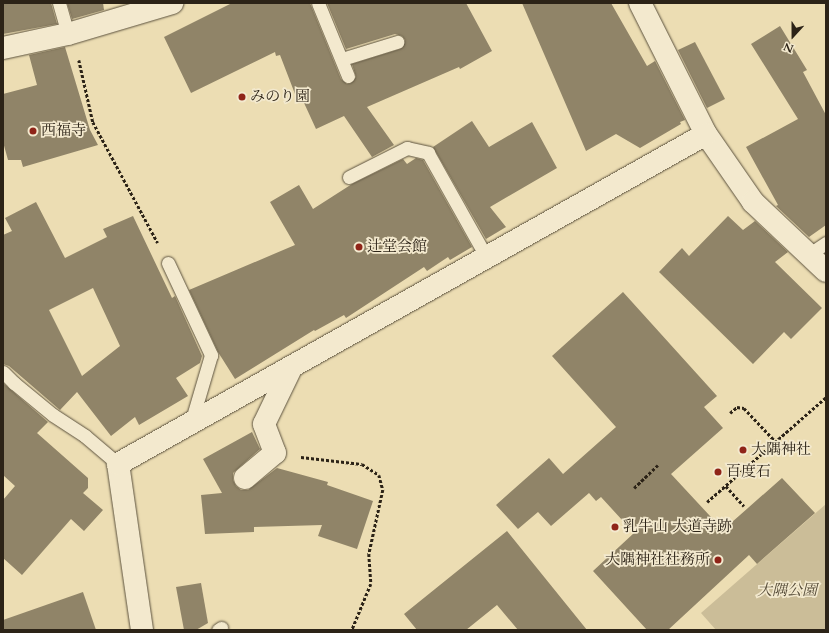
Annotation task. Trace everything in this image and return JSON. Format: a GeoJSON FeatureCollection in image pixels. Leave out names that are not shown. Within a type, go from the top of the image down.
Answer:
{"type":"FeatureCollection","features":[{"type":"Feature","properties":{"kind":"street"},"geometry":{"type":"LineString","coordinates":[[3,48],[70,33],[172,3]]}},
{"type":"Feature","properties":{"kind":"street"},"geometry":{"type":"LineString","coordinates":[[640,3],[706,134],[753,202],[826,271]]}},
{"type":"Feature","properties":{"kind":"street"},"geometry":{"type":"LineString","coordinates":[[142,630],[118,464],[706,134]]}},
{"type":"Feature","properties":{"kind":"street"},"geometry":{"type":"LineString","coordinates":[[245,478],[275,453],[264,424],[292,366]]}},
{"type":"Feature","properties":{"kind":"lane"},"geometry":{"type":"LineString","coordinates":[[59,3],[70,33]]}},
{"type":"Feature","properties":{"kind":"lane"},"geometry":{"type":"LineString","coordinates":[[318,3],[348,76]]}},
{"type":"Feature","properties":{"kind":"lane"},"geometry":{"type":"LineString","coordinates":[[342,59],[397,42]]}},
{"type":"Feature","properties":{"kind":"lane"},"geometry":{"type":"LineString","coordinates":[[349,177],[407,148],[428,153],[487,258]]}},
{"type":"Feature","properties":{"kind":"lane"},"geometry":{"type":"LineString","coordinates":[[808,255],[826,243]]}},
{"type":"Feature","properties":{"kind":"lane"},"geometry":{"type":"LineString","coordinates":[[168,263],[211,355],[191,423]]}},
{"type":"Feature","properties":{"kind":"lane"},"geometry":{"type":"LineString","coordinates":[[3,372],[14,383],[53,414],[85,436],[118,464]]}},
{"type":"Feature","properties":{"kind":"path"},"geometry":{"type":"LineString","coordinates":[[70,33],[93,122],[168,263]]}},
{"type":"Feature","properties":{"kind":"path"},"geometry":{"type":"LineString","coordinates":[[707,502],[826,398]]}},
{"type":"Feature","properties":{"kind":"path"},"geometry":{"type":"LineString","coordinates":[[730,413],[737,407],[744,408],[776,442]]}},
{"type":"Feature","properties":{"kind":"path"},"geometry":{"type":"LineString","coordinates":[[275,453],[362,464],[379,475],[383,490],[369,554],[371,584],[352,630]]}},
{"type":"Feature","properties":{"kind":"path"},"geometry":{"type":"LineString","coordinates":[[634,488],[658,465]]}},
{"type":"Feature","properties":{"kind":"path"},"geometry":{"type":"LineString","coordinates":[[726,486],[744,506]]}},
{"type":"Feature","properties":{"kind":"green space","name":"大隅公園"},"geometry":{"type":"Polygon","coordinates":[[[826,504],[826,630],[716,630],[701,613],[826,504]]]}},
{"type":"Feature","properties":{"kind":"building"},"geometry":{"type":"Polygon","coordinates":[[[3,3],[51,3],[57,24],[3,34],[3,3]]]}},
{"type":"Feature","properties":{"kind":"building"},"geometry":{"type":"Polygon","coordinates":[[[67,3],[103,3],[104,10],[72,19],[67,3]]]}},
{"type":"Feature","properties":{"kind":"building"},"geometry":{"type":"Polygon","coordinates":[[[232,3],[310,3],[341,79],[347,84],[351,83],[356,77],[352,64],[400,49],[403,47],[405,40],[402,36],[395,34],[346,49],[327,3],[466,3],[492,51],[460,69],[459,67],[367,107],[394,145],[372,157],[344,116],[316,129],[299,92],[295,94],[280,55],[276,56],[275,52],[191,93],[164,37],[232,3]]]}},
{"type":"Feature","properties":{"kind":"building"},"geometry":{"type":"Polygon","coordinates":[[[522,3],[611,3],[647,66],[655,61],[685,120],[680,122],[681,124],[640,148],[616,134],[586,151],[522,3]]]}},
{"type":"Feature","properties":{"kind":"building"},"geometry":{"type":"Polygon","coordinates":[[[780,26],[807,70],[803,72],[826,115],[826,225],[809,237],[776,206],[778,205],[746,147],[798,119],[751,44],[780,26]]]}},
{"type":"Feature","properties":{"kind":"building"},"geometry":{"type":"Polygon","coordinates":[[[695,42],[725,99],[707,108],[678,50],[695,42]]]}},
{"type":"Feature","properties":{"kind":"building"},"geometry":{"type":"Polygon","coordinates":[[[65,47],[90,130],[98,145],[23,167],[21,160],[8,160],[3,142],[3,94],[37,85],[29,55],[65,47]]]}},
{"type":"Feature","properties":{"kind":"building"},"geometry":{"type":"Polygon","coordinates":[[[472,121],[489,147],[532,122],[557,168],[490,207],[506,227],[486,239],[433,147],[472,121]]]}},
{"type":"Feature","properties":{"kind":"building"},"geometry":{"type":"Polygon","coordinates":[[[416,158],[423,160],[472,247],[450,260],[448,257],[427,271],[424,267],[346,318],[344,315],[315,331],[314,330],[235,379],[218,352],[189,290],[295,245],[270,202],[299,185],[313,209],[352,184],[403,159],[407,164],[416,158]]]}},
{"type":"Feature","properties":{"kind":"building"},"geometry":{"type":"Polygon","coordinates":[[[36,202],[65,258],[107,237],[103,229],[133,216],[172,298],[175,296],[202,356],[200,363],[176,378],[188,396],[139,425],[135,417],[111,436],[77,392],[60,410],[9,366],[3,364],[3,235],[12,231],[5,218],[36,202]],[[93,288],[49,310],[82,376],[120,346],[93,288]]]}},
{"type":"Feature","properties":{"kind":"building"},"geometry":{"type":"Polygon","coordinates":[[[728,216],[743,230],[755,221],[788,252],[775,262],[822,308],[791,339],[784,332],[753,364],[659,272],[682,248],[689,256],[728,216]]]}},
{"type":"Feature","properties":{"kind":"building"},"geometry":{"type":"Polygon","coordinates":[[[623,292],[717,396],[704,407],[723,428],[671,474],[723,530],[782,478],[815,513],[757,564],[749,555],[668,630],[647,630],[593,571],[634,533],[601,497],[596,501],[589,493],[551,526],[538,512],[518,529],[496,505],[549,458],[563,474],[616,427],[552,356],[623,292]]]}},
{"type":"Feature","properties":{"kind":"building"},"geometry":{"type":"Polygon","coordinates":[[[3,383],[48,422],[37,433],[88,478],[88,488],[83,493],[103,510],[84,531],[71,519],[22,575],[3,558],[3,500],[15,486],[3,475],[3,383]]]}},
{"type":"Feature","properties":{"kind":"building"},"geometry":{"type":"Polygon","coordinates":[[[252,432],[260,449],[233,473],[233,480],[236,486],[241,490],[248,490],[277,468],[328,482],[327,485],[373,501],[357,549],[318,536],[322,525],[254,527],[254,532],[205,534],[201,495],[222,493],[203,459],[252,432]]]}},
{"type":"Feature","properties":{"kind":"building"},"geometry":{"type":"Polygon","coordinates":[[[507,531],[587,630],[518,630],[497,605],[466,630],[417,630],[404,614],[507,531]]]}},
{"type":"Feature","properties":{"kind":"building"},"geometry":{"type":"Polygon","coordinates":[[[201,583],[208,623],[196,630],[184,630],[176,587],[201,583]]]}},
{"type":"Feature","properties":{"kind":"building"},"geometry":{"type":"Polygon","coordinates":[[[83,592],[96,630],[3,630],[3,620],[83,592]]]}},
{"type":"Feature","properties":{"kind":"place","name":"みのり園"},"geometry":{"type":"Point","coordinates":[242,97]}},
{"type":"Feature","properties":{"kind":"place","name":"西福寺"},"geometry":{"type":"Point","coordinates":[33,131]}},
{"type":"Feature","properties":{"kind":"place","name":"辻堂会館"},"geometry":{"type":"Point","coordinates":[359,247]}},
{"type":"Feature","properties":{"kind":"place","name":"大隅神社"},"geometry":{"type":"Point","coordinates":[743,450]}},
{"type":"Feature","properties":{"kind":"place","name":"百度石"},"geometry":{"type":"Point","coordinates":[718,472]}},
{"type":"Feature","properties":{"kind":"place","name":"乳牛山 大道寺跡"},"geometry":{"type":"Point","coordinates":[615,527]}},
{"type":"Feature","properties":{"kind":"place","name":"大隅神社社務所"},"geometry":{"type":"Point","coordinates":[718,560]}}]}
